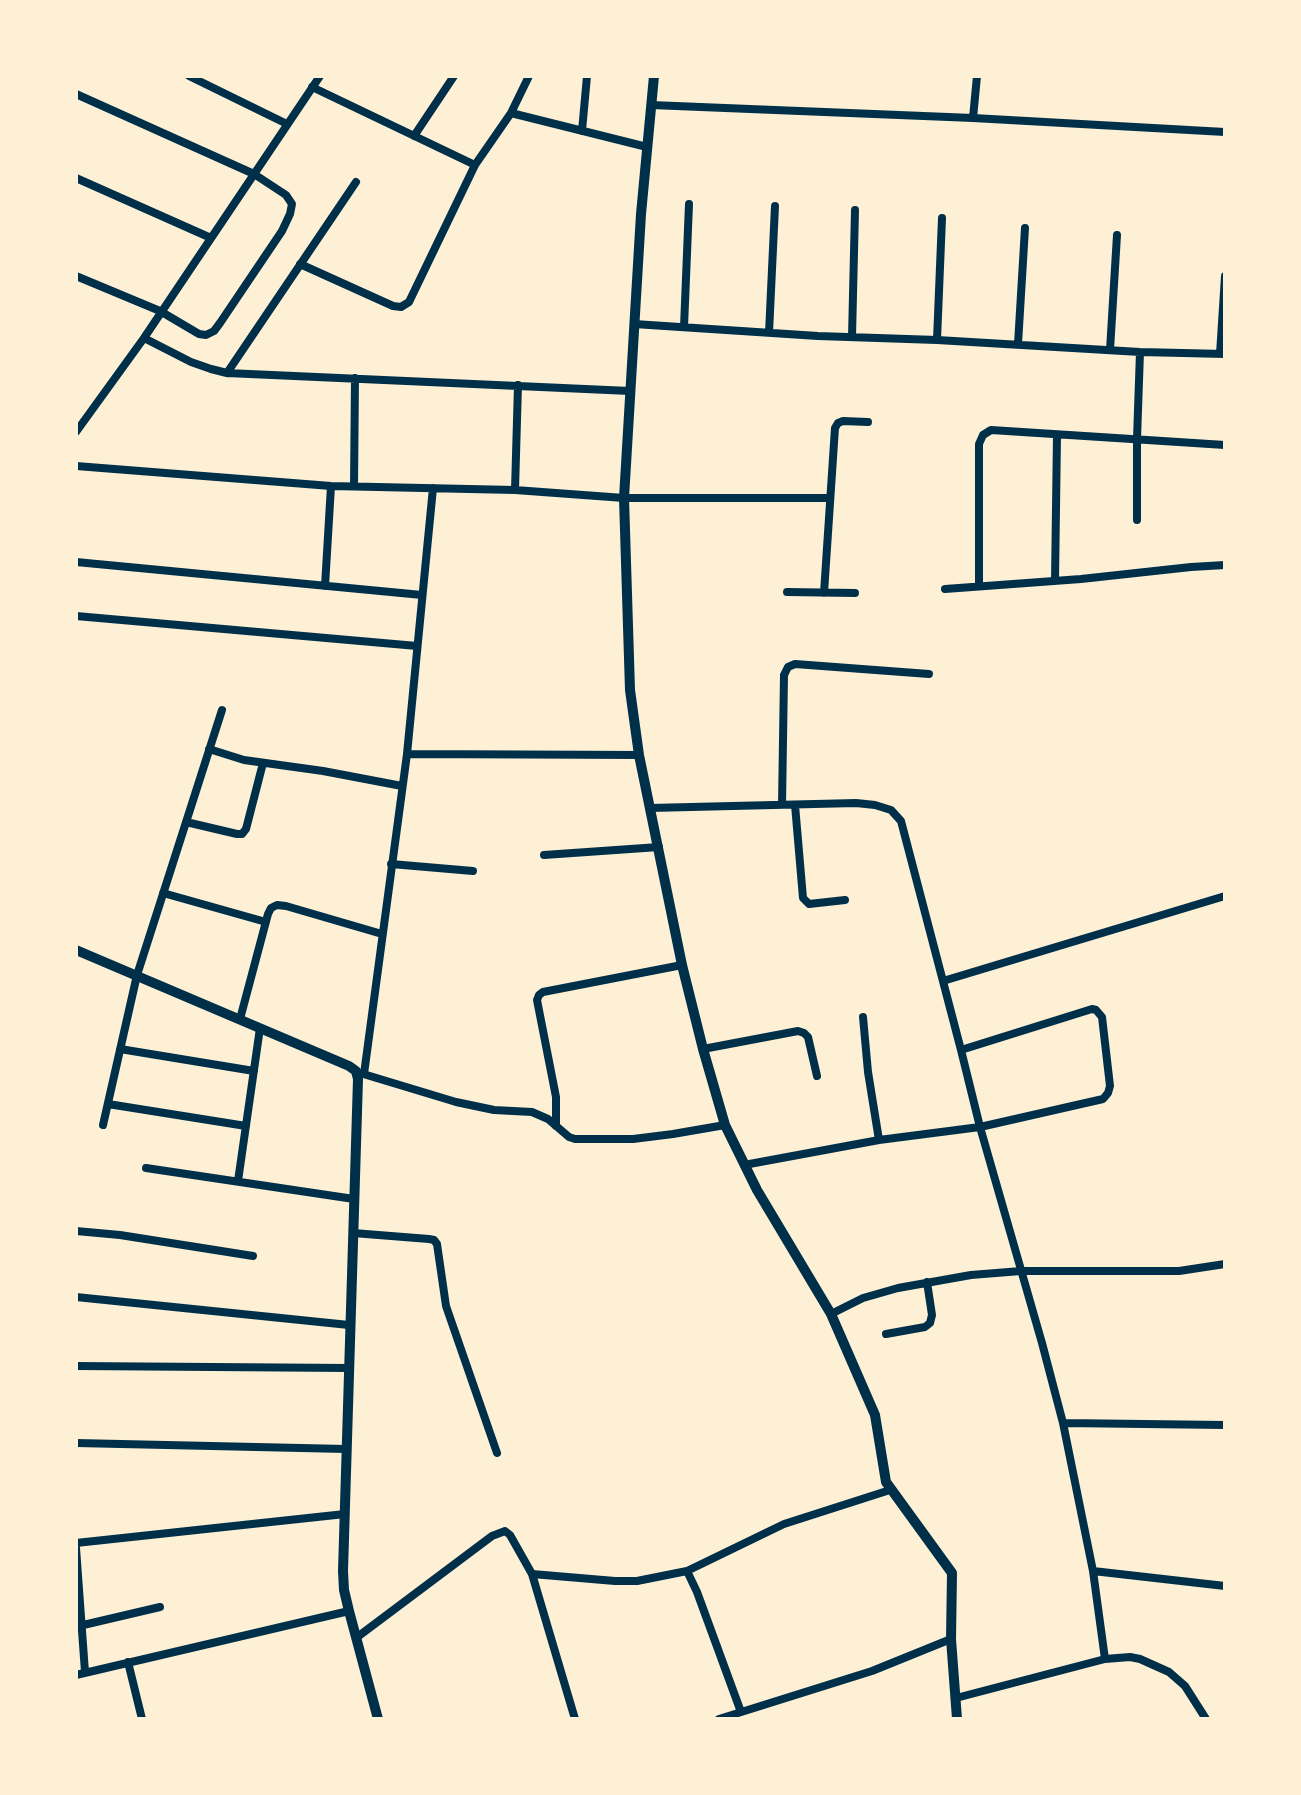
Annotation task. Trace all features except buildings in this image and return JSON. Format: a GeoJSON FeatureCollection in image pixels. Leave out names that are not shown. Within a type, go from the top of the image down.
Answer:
{"type":"FeatureCollection","features":[{"type":"Feature","properties":{"kind":"street"},"geometry":{"type":"LineString","coordinates":[[189,76],[287,124]]}},
{"type":"Feature","properties":{"kind":"street"},"geometry":{"type":"LineString","coordinates":[[76,432],[144,338],[320,76]]}},
{"type":"Feature","properties":{"kind":"street"},"geometry":{"type":"LineString","coordinates":[[414,136],[454,76]]}},
{"type":"Feature","properties":{"kind":"street"},"geometry":{"type":"LineString","coordinates":[[300,264],[393,306],[401,307],[409,302],[475,165],[511,113],[529,76]]}},
{"type":"Feature","properties":{"kind":"street"},"geometry":{"type":"LineString","coordinates":[[582,131],[587,76]]}},
{"type":"Feature","properties":{"kind":"street"},"geometry":{"type":"LineString","coordinates":[[654,76],[624,498],[630,690],[639,755],[682,965],[725,1125],[757,1190],[831,1314],[875,1415],[883,1476],[890,1490],[952,1573],[951,1639],[957,1719]]}},
{"type":"Feature","properties":{"kind":"street"},"geometry":{"type":"LineString","coordinates":[[973,118],[977,76]]}},
{"type":"Feature","properties":{"kind":"street"},"geometry":{"type":"LineString","coordinates":[[312,87],[475,165]]}},
{"type":"Feature","properties":{"kind":"street"},"geometry":{"type":"LineString","coordinates":[[76,94],[254,174],[286,195],[292,204],[282,231],[220,323],[206,335],[160,311],[76,276]]}},
{"type":"Feature","properties":{"kind":"street"},"geometry":{"type":"LineString","coordinates":[[651,105],[1225,132]]}},
{"type":"Feature","properties":{"kind":"street"},"geometry":{"type":"LineString","coordinates":[[511,113],[647,147]]}},
{"type":"Feature","properties":{"kind":"street"},"geometry":{"type":"LineString","coordinates":[[76,178],[211,238]]}},
{"type":"Feature","properties":{"kind":"street"},"geometry":{"type":"LineString","coordinates":[[227,373],[356,182]]}},
{"type":"Feature","properties":{"kind":"street"},"geometry":{"type":"LineString","coordinates":[[684,327],[689,204]]}},
{"type":"Feature","properties":{"kind":"street"},"geometry":{"type":"LineString","coordinates":[[769,333],[775,206]]}},
{"type":"Feature","properties":{"kind":"street"},"geometry":{"type":"LineString","coordinates":[[852,337],[855,210]]}},
{"type":"Feature","properties":{"kind":"street"},"geometry":{"type":"LineString","coordinates":[[937,340],[942,218]]}},
{"type":"Feature","properties":{"kind":"street"},"geometry":{"type":"LineString","coordinates":[[1018,344],[1025,228]]}},
{"type":"Feature","properties":{"kind":"street"},"geometry":{"type":"LineString","coordinates":[[1110,350],[1117,235]]}},
{"type":"Feature","properties":{"kind":"street"},"geometry":{"type":"LineString","coordinates":[[634,324],[1222,354],[1225,276]]}},
{"type":"Feature","properties":{"kind":"street"},"geometry":{"type":"LineString","coordinates":[[144,338],[191,362],[227,373],[630,391]]}},
{"type":"Feature","properties":{"kind":"street"},"geometry":{"type":"LineString","coordinates":[[1137,520],[1140,352]]}},
{"type":"Feature","properties":{"kind":"street"},"geometry":{"type":"LineString","coordinates":[[354,486],[355,378]]}},
{"type":"Feature","properties":{"kind":"street"},"geometry":{"type":"LineString","coordinates":[[515,490],[518,385]]}},
{"type":"Feature","properties":{"kind":"street"},"geometry":{"type":"LineString","coordinates":[[824,593],[835,428],[843,421],[868,422]]}},
{"type":"Feature","properties":{"kind":"street"},"geometry":{"type":"LineString","coordinates":[[979,586],[979,444],[983,435],[991,430],[1225,445]]}},
{"type":"Feature","properties":{"kind":"street"},"geometry":{"type":"LineString","coordinates":[[1055,581],[1057,435]]}},
{"type":"Feature","properties":{"kind":"street"},"geometry":{"type":"LineString","coordinates":[[76,466],[331,486],[515,490],[624,498],[830,498]]}},
{"type":"Feature","properties":{"kind":"street"},"geometry":{"type":"LineString","coordinates":[[325,586],[331,486]]}},
{"type":"Feature","properties":{"kind":"street"},"geometry":{"type":"LineString","coordinates":[[378,1719],[344,1590],[343,1571],[358,1079],[407,754],[433,488]]}},
{"type":"Feature","properties":{"kind":"street"},"geometry":{"type":"LineString","coordinates":[[76,562],[422,595]]}},
{"type":"Feature","properties":{"kind":"street"},"geometry":{"type":"LineString","coordinates":[[945,589],[1225,565]]}},
{"type":"Feature","properties":{"kind":"street"},"geometry":{"type":"LineString","coordinates":[[787,592],[855,593]]}},
{"type":"Feature","properties":{"kind":"street"},"geometry":{"type":"LineString","coordinates":[[76,616],[417,646]]}},
{"type":"Feature","properties":{"kind":"street"},"geometry":{"type":"LineString","coordinates":[[782,805],[784,675],[788,667],[795,664],[929,674]]}},
{"type":"Feature","properties":{"kind":"street"},"geometry":{"type":"LineString","coordinates":[[103,1125],[137,975],[222,710]]}},
{"type":"Feature","properties":{"kind":"street"},"geometry":{"type":"LineString","coordinates":[[209,749],[244,760],[402,786]]}},
{"type":"Feature","properties":{"kind":"street"},"geometry":{"type":"LineString","coordinates":[[407,754],[639,755]]}},
{"type":"Feature","properties":{"kind":"street"},"geometry":{"type":"LineString","coordinates":[[186,822],[242,834],[246,829],[263,763]]}},
{"type":"Feature","properties":{"kind":"street"},"geometry":{"type":"LineString","coordinates":[[795,805],[803,898],[809,904],[845,900]]}},
{"type":"Feature","properties":{"kind":"street"},"geometry":{"type":"LineString","coordinates":[[650,808],[875,805],[891,810],[901,821],[980,1127],[1063,1423],[1093,1571],[1105,1659]]}},
{"type":"Feature","properties":{"kind":"street"},"geometry":{"type":"LineString","coordinates":[[544,855],[659,847]]}},
{"type":"Feature","properties":{"kind":"street"},"geometry":{"type":"LineString","coordinates":[[391,864],[473,871]]}},
{"type":"Feature","properties":{"kind":"street"},"geometry":{"type":"LineString","coordinates":[[163,893],[266,922]]}},
{"type":"Feature","properties":{"kind":"street"},"geometry":{"type":"LineString","coordinates":[[943,981],[1225,896]]}},
{"type":"Feature","properties":{"kind":"street"},"geometry":{"type":"LineString","coordinates":[[240,1019],[271,908],[286,906],[382,934]]}},
{"type":"Feature","properties":{"kind":"street"},"geometry":{"type":"LineString","coordinates":[[76,950],[360,1072],[456,1102],[494,1110],[532,1112],[548,1119],[575,1139],[633,1139],[725,1125]]}},
{"type":"Feature","properties":{"kind":"street"},"geometry":{"type":"LineString","coordinates":[[556,1126],[556,1097],[537,1000],[539,995],[682,965]]}},
{"type":"Feature","properties":{"kind":"street"},"geometry":{"type":"LineString","coordinates":[[744,1165],[879,1140],[980,1127],[1103,1099],[1110,1086],[1102,1017],[1092,1009],[961,1050]]}},
{"type":"Feature","properties":{"kind":"street"},"geometry":{"type":"LineString","coordinates":[[863,1017],[879,1140]]}},
{"type":"Feature","properties":{"kind":"street"},"geometry":{"type":"LineString","coordinates":[[238,1181],[260,1028]]}},
{"type":"Feature","properties":{"kind":"street"},"geometry":{"type":"LineString","coordinates":[[703,1049],[798,1031],[808,1037],[817,1076]]}},
{"type":"Feature","properties":{"kind":"street"},"geometry":{"type":"LineString","coordinates":[[120,1049],[254,1071]]}},
{"type":"Feature","properties":{"kind":"street"},"geometry":{"type":"LineString","coordinates":[[108,1104],[246,1126]]}},
{"type":"Feature","properties":{"kind":"street"},"geometry":{"type":"LineString","coordinates":[[146,1168],[354,1199]]}},
{"type":"Feature","properties":{"kind":"street"},"geometry":{"type":"LineString","coordinates":[[76,1231],[253,1256]]}},
{"type":"Feature","properties":{"kind":"street"},"geometry":{"type":"LineString","coordinates":[[353,1233],[436,1242],[446,1306],[497,1453]]}},
{"type":"Feature","properties":{"kind":"street"},"geometry":{"type":"LineString","coordinates":[[831,1314],[863,1298],[971,1275],[1021,1271],[1179,1271],[1225,1264]]}},
{"type":"Feature","properties":{"kind":"street"},"geometry":{"type":"LineString","coordinates":[[886,1334],[925,1327],[930,1323],[932,1315],[927,1282]]}},
{"type":"Feature","properties":{"kind":"street"},"geometry":{"type":"LineString","coordinates":[[76,1297],[349,1325]]}},
{"type":"Feature","properties":{"kind":"street"},"geometry":{"type":"LineString","coordinates":[[76,1366],[348,1368]]}},
{"type":"Feature","properties":{"kind":"street"},"geometry":{"type":"LineString","coordinates":[[1063,1423],[1225,1425]]}},
{"type":"Feature","properties":{"kind":"street"},"geometry":{"type":"LineString","coordinates":[[76,1443],[346,1449]]}},
{"type":"Feature","properties":{"kind":"street"},"geometry":{"type":"LineString","coordinates":[[532,1574],[637,1581],[687,1571],[784,1524],[890,1490]]}},
{"type":"Feature","properties":{"kind":"street"},"geometry":{"type":"LineString","coordinates":[[345,1514],[76,1545],[81,1674],[349,1611]]}},
{"type":"Feature","properties":{"kind":"street"},"geometry":{"type":"LineString","coordinates":[[356,1638],[492,1536],[506,1532],[532,1574],[575,1719]]}},
{"type":"Feature","properties":{"kind":"street"},"geometry":{"type":"LineString","coordinates":[[687,1571],[741,1712]]}},
{"type":"Feature","properties":{"kind":"street"},"geometry":{"type":"LineString","coordinates":[[1093,1571],[1225,1586]]}},
{"type":"Feature","properties":{"kind":"street"},"geometry":{"type":"LineString","coordinates":[[79,1626],[160,1607]]}},
{"type":"Feature","properties":{"kind":"street"},"geometry":{"type":"LineString","coordinates":[[719,1719],[872,1671],[951,1639]]}},
{"type":"Feature","properties":{"kind":"street"},"geometry":{"type":"LineString","coordinates":[[956,1698],[1105,1659],[1140,1659],[1169,1672],[1185,1686],[1206,1719]]}},
{"type":"Feature","properties":{"kind":"street"},"geometry":{"type":"LineString","coordinates":[[128,1662],[142,1719]]}}]}
